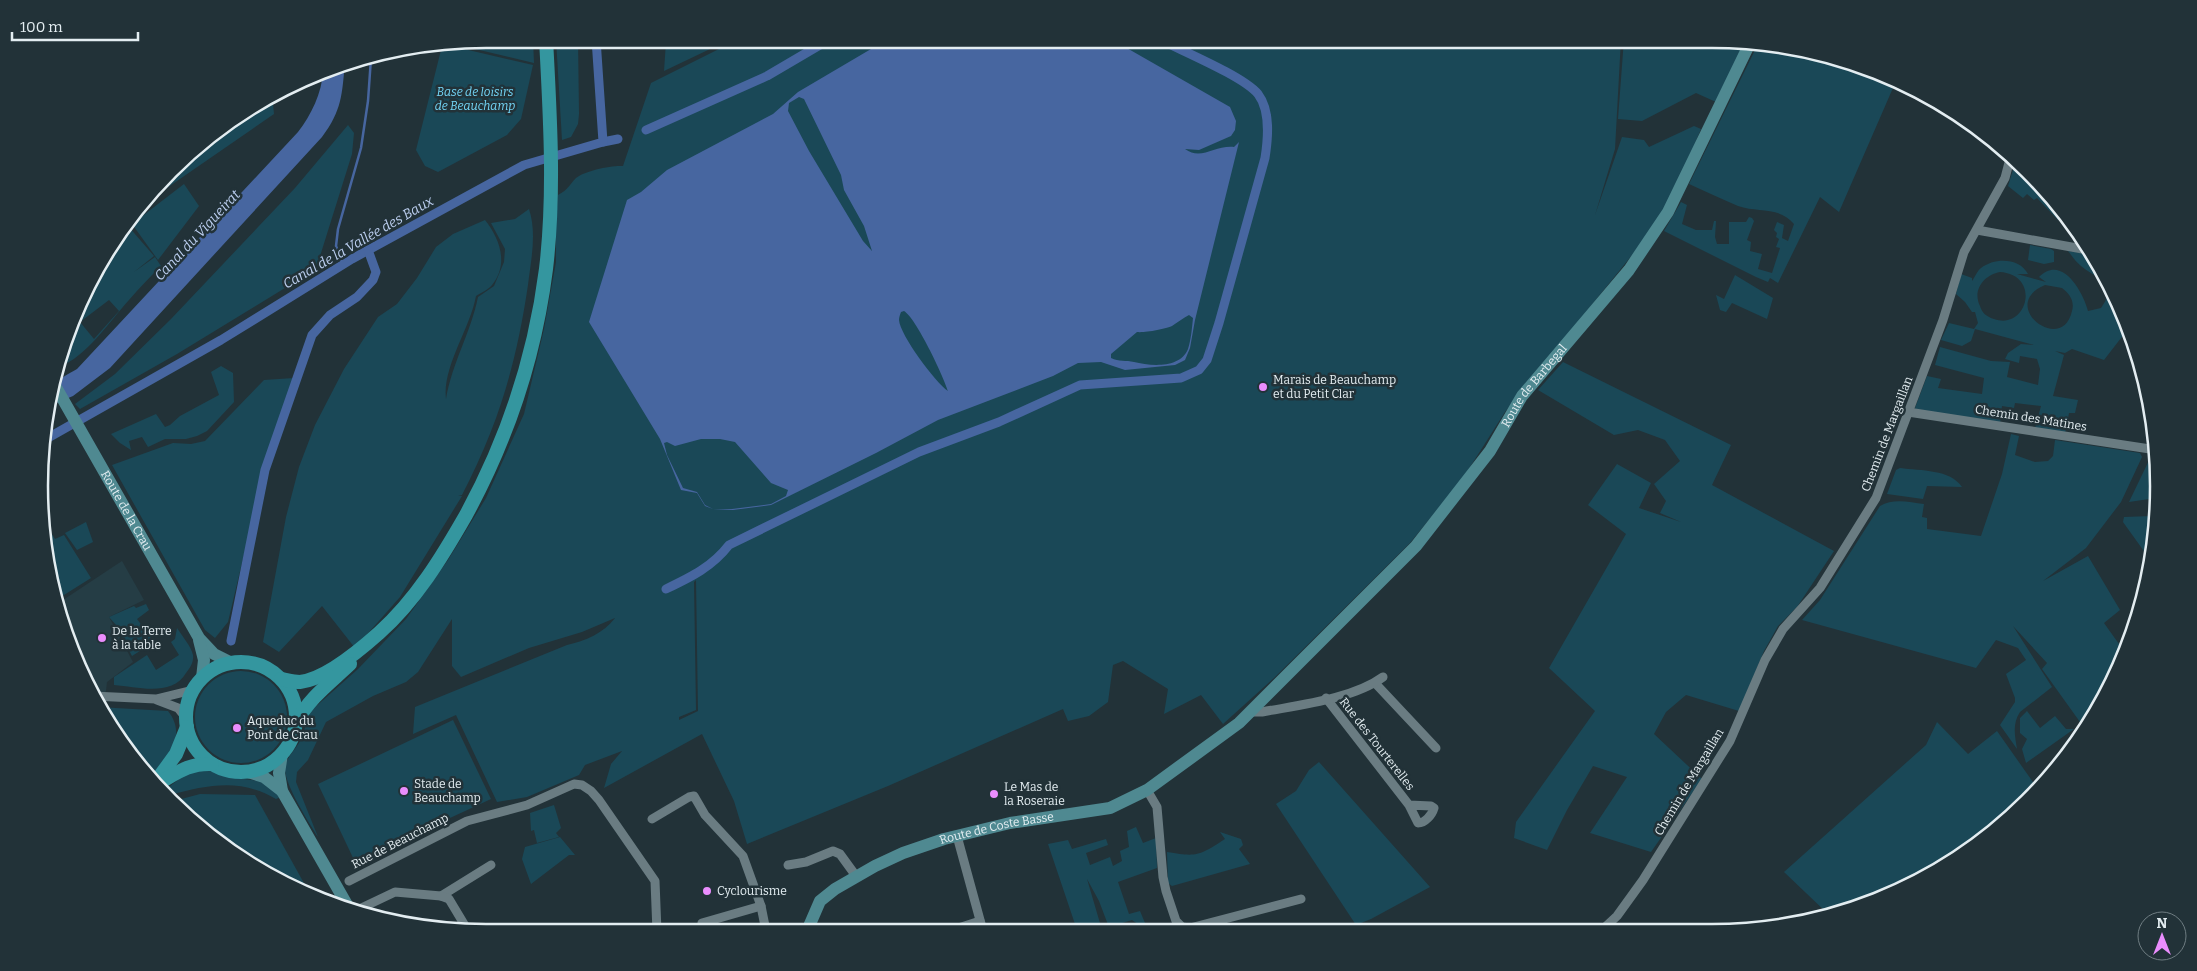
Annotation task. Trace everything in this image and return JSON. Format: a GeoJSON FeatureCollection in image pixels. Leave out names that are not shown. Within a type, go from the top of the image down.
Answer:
{"type":"FeatureCollection","features":[{"type":"Feature","properties":{"kind":"main road"},"geometry":{"type":"LineString","coordinates":[[281,679],[300,682],[334,667],[368,643],[389,624],[408,602],[443,554],[480,488],[501,444],[523,382],[534,342],[546,267],[550,196],[546,48]]}},
{"type":"Feature","properties":{"kind":"main road"},"geometry":{"type":"LineString","coordinates":[[162,780],[184,767],[200,763],[212,764],[233,771],[248,772],[267,766],[282,754],[289,745],[303,710],[312,699],[353,661],[368,643]]}},
{"type":"Feature","properties":{"kind":"main road"},"geometry":{"type":"LineString","coordinates":[[160,778],[176,754],[186,723],[189,699],[193,690],[202,678],[216,668],[242,662],[260,665],[281,679],[294,700],[296,724]]}},
{"type":"Feature","properties":{"kind":"main road"},"geometry":{"type":"LineString","coordinates":[[186,723],[198,752],[212,764]]}},
{"type":"Feature","properties":{"kind":"street","name":"Route de Barbegal"},"geometry":{"type":"LineString","coordinates":[[1271,690],[1416,546],[1490,451],[1522,396],[1628,270],[1668,212],[1747,49]]}},
{"type":"Feature","properties":{"kind":"street","name":"Chemin de Margaillan"},"geometry":{"type":"LineString","coordinates":[[1608,924],[1643,880],[1730,741],[1765,660],[1783,629],[1820,588],[1876,498],[1944,320],[1964,252],[2005,178],[2009,164]]}},
{"type":"Feature","properties":{"kind":"street"},"geometry":{"type":"LineString","coordinates":[[1977,230],[2080,249]]}},
{"type":"Feature","properties":{"kind":"street","name":"Route de la Crau"},"geometry":{"type":"LineString","coordinates":[[58,391],[198,638]]}},
{"type":"Feature","properties":{"kind":"street","name":"Chemin des Matines"},"geometry":{"type":"LineString","coordinates":[[1908,412],[2148,449]]}},
{"type":"Feature","properties":{"kind":"street"},"geometry":{"type":"LineString","coordinates":[[198,638],[214,654],[232,663]]}},
{"type":"Feature","properties":{"kind":"street"},"geometry":{"type":"LineString","coordinates":[[198,638],[204,660],[202,678]]}},
{"type":"Feature","properties":{"kind":"street"},"geometry":{"type":"LineString","coordinates":[[1252,712],[1262,712],[1356,690],[1375,683],[1383,677]]}},
{"type":"Feature","properties":{"kind":"street"},"geometry":{"type":"LineString","coordinates":[[1375,683],[1436,748]]}},
{"type":"Feature","properties":{"kind":"street"},"geometry":{"type":"LineString","coordinates":[[156,700],[193,690]]}},
{"type":"Feature","properties":{"kind":"street","name":"Route de Coste Basse"},"geometry":{"type":"LineString","coordinates":[[810,924],[820,901],[835,889],[856,876],[903,853],[957,836],[1010,823],[1110,808],[1147,790],[1252,712],[1271,690]]}},
{"type":"Feature","properties":{"kind":"street"},"geometry":{"type":"LineString","coordinates":[[102,697],[156,700],[178,708],[186,723]]}},
{"type":"Feature","properties":{"kind":"street","name":"Rue des Tourterelles"},"geometry":{"type":"LineString","coordinates":[[1326,698],[1409,805]]}},
{"type":"Feature","properties":{"kind":"street"},"geometry":{"type":"LineString","coordinates":[[282,754],[279,773],[282,790],[344,900]]}},
{"type":"Feature","properties":{"kind":"street"},"geometry":{"type":"LineString","coordinates":[[248,772],[264,777],[282,790]]}},
{"type":"Feature","properties":{"kind":"street","name":"Rue de Beauchamp"},"geometry":{"type":"LineString","coordinates":[[349,880],[467,821],[527,805],[574,784],[582,785],[599,800],[655,881],[657,924]]}},
{"type":"Feature","properties":{"kind":"street"},"geometry":{"type":"LineString","coordinates":[[1147,790],[1157,808],[1163,877],[1176,921],[1179,924]]}},
{"type":"Feature","properties":{"kind":"street"},"geometry":{"type":"LineString","coordinates":[[652,819],[689,797],[694,796],[705,815],[743,856],[761,906],[765,924]]}},
{"type":"Feature","properties":{"kind":"street"},"geometry":{"type":"LineString","coordinates":[[957,836],[981,924]]}},
{"type":"Feature","properties":{"kind":"street"},"geometry":{"type":"LineString","coordinates":[[788,865],[806,862],[833,851],[840,854],[856,876]]}},
{"type":"Feature","properties":{"kind":"street"},"geometry":{"type":"LineString","coordinates":[[441,896],[491,865]]}},
{"type":"Feature","properties":{"kind":"street"},"geometry":{"type":"LineString","coordinates":[[364,906],[395,892],[441,896],[449,899],[464,923]]}},
{"type":"Feature","properties":{"kind":"street"},"geometry":{"type":"LineString","coordinates":[[1205,924],[1301,899]]}},
{"type":"Feature","properties":{"kind":"street"},"geometry":{"type":"LineString","coordinates":[[702,923],[761,906]]}},
{"type":"Feature","properties":{"kind":"street"},"geometry":{"type":"LineString","coordinates":[[971,924],[980,921]]}},
{"type":"Feature","properties":{"kind":"shaded area"},"geometry":{"type":"Polygon","coordinates":[[[122,561],[144,600],[109,617],[133,662],[107,682],[106,691],[102,697],[81,653],[62,600],[122,561]]]}},
{"type":"Feature","properties":{"kind":"green space","name":"Base de loisirs de Beauchamp"},"geometry":{"type":"Polygon","coordinates":[[[460,48],[533,65],[521,119],[507,135],[438,172],[425,166],[416,150],[441,50],[460,48]]]}},
{"type":"Feature","properties":{"kind":"green space"},"geometry":{"type":"Polygon","coordinates":[[[471,48],[533,48],[534,63],[471,48]]]}},
{"type":"Feature","properties":{"kind":"green space"},"geometry":{"type":"Polygon","coordinates":[[[557,48],[578,48],[578,124],[571,137],[562,140],[557,48]]]}},
{"type":"Feature","properties":{"kind":"green space"},"geometry":{"type":"Polygon","coordinates":[[[666,48],[712,48],[664,71],[666,48]]]}},
{"type":"Feature","properties":{"kind":"green space"},"geometry":{"type":"Polygon","coordinates":[[[721,48],[1621,48],[1615,149],[1595,215],[1622,137],[1644,140],[1649,147],[1694,126],[1701,129],[1674,195],[1641,244],[1505,412],[1463,478],[1410,543],[1274,678],[1223,724],[1201,695],[1164,714],[1168,689],[1123,661],[1113,665],[1108,702],[1089,716],[1068,721],[1063,709],[888,786],[747,844],[734,801],[702,734],[604,788],[611,764],[622,751],[585,765],[579,775],[527,797],[497,802],[456,715],[413,734],[415,707],[567,645],[587,639],[600,632],[615,618],[582,632],[529,648],[461,677],[452,666],[452,619],[418,672],[406,682],[373,696],[326,722],[308,760],[297,772],[296,782],[318,837],[297,802],[288,782],[285,774],[287,760],[300,741],[308,717],[313,709],[358,669],[406,619],[448,560],[486,498],[524,414],[544,329],[556,262],[558,195],[580,175],[605,168],[623,166],[651,83],[721,48]],[[696,580],[694,582],[696,710],[679,717],[679,720],[698,711],[696,580]]]}},
{"type":"Feature","properties":{"kind":"green space"},"geometry":{"type":"Polygon","coordinates":[[[1623,48],[1745,49],[1716,102],[1696,93],[1642,121],[1618,119],[1623,48]]]}},
{"type":"Feature","properties":{"kind":"green space"},"geometry":{"type":"Polygon","coordinates":[[[1755,50],[1825,62],[1893,88],[1839,212],[1820,197],[1778,283],[1770,278],[1768,282],[1756,277],[1664,231],[1681,202],[1687,205],[1682,224],[1696,230],[1712,230],[1714,221],[1716,221],[1715,237],[1717,244],[1729,244],[1729,222],[1746,222],[1749,217],[1752,218],[1754,221],[1747,240],[1751,242],[1750,251],[1762,254],[1758,269],[1772,273],[1780,248],[1776,247],[1779,239],[1776,237],[1777,233],[1774,230],[1777,222],[1784,225],[1782,238],[1788,241],[1794,224],[1788,218],[1775,212],[1738,206],[1689,184],[1755,50]]]}},
{"type":"Feature","properties":{"kind":"green space"},"geometry":{"type":"Polygon","coordinates":[[[273,103],[274,114],[160,193],[197,156],[242,121],[273,103]]]}},
{"type":"Feature","properties":{"kind":"green space"},"geometry":{"type":"Polygon","coordinates":[[[348,125],[354,133],[352,154],[316,269],[177,354],[80,409],[75,404],[115,374],[171,319],[295,188],[348,125]]]}},
{"type":"Feature","properties":{"kind":"green space"},"geometry":{"type":"Polygon","coordinates":[[[2013,169],[2041,197],[2058,220],[2037,198],[2034,200],[2027,194],[2023,198],[2008,186],[2013,169]]]}},
{"type":"Feature","properties":{"kind":"green space"},"geometry":{"type":"Polygon","coordinates":[[[184,184],[199,206],[158,260],[133,226],[137,220],[184,184]]]}},
{"type":"Feature","properties":{"kind":"green space"},"geometry":{"type":"Polygon","coordinates":[[[529,209],[533,227],[533,247],[523,314],[512,368],[486,443],[462,495],[458,496],[462,496],[400,597],[355,648],[322,606],[279,652],[263,642],[286,517],[299,467],[315,425],[344,369],[378,317],[397,304],[417,278],[436,247],[453,234],[485,220],[498,243],[501,260],[500,269],[492,285],[476,296],[473,309],[448,374],[446,399],[478,297],[494,286],[504,262],[505,249],[491,223],[515,219],[529,209]]]}},
{"type":"Feature","properties":{"kind":"green space"},"geometry":{"type":"Polygon","coordinates":[[[131,229],[154,256],[134,272],[155,257],[161,266],[88,347],[65,364],[81,318],[93,292],[106,266],[131,229]],[[109,300],[80,322],[94,339],[119,311],[109,300]]]}},
{"type":"Feature","properties":{"kind":"green space"},"geometry":{"type":"Polygon","coordinates":[[[2030,245],[2054,251],[2054,262],[2044,264],[2028,260],[2030,245]]]}},
{"type":"Feature","properties":{"kind":"green space"},"geometry":{"type":"Polygon","coordinates":[[[2068,251],[2083,253],[2096,276],[2087,271],[2068,251]]]}},
{"type":"Feature","properties":{"kind":"green space"},"geometry":{"type":"Polygon","coordinates":[[[2000,261],[2013,262],[2028,274],[2017,274],[2046,282],[2039,277],[2048,271],[2056,270],[2063,273],[2076,286],[2088,311],[2101,308],[2107,298],[2123,336],[2104,360],[2072,349],[2065,353],[2055,351],[2064,355],[2053,396],[2078,400],[2075,413],[2069,413],[2065,434],[2035,428],[2041,406],[2015,403],[2014,408],[2002,406],[2000,424],[1916,410],[1915,408],[1927,376],[1941,379],[1938,388],[1982,394],[1984,378],[1935,365],[1940,347],[1991,361],[2010,362],[2007,377],[2038,385],[2040,369],[2037,359],[2020,356],[2019,363],[2005,359],[2008,353],[2021,344],[2034,345],[1975,329],[1971,341],[1962,346],[1941,340],[1949,323],[1974,329],[1978,323],[1975,312],[1972,312],[1956,294],[1961,274],[1972,278],[1972,281],[1980,269],[1987,264],[2000,261]],[[2000,272],[1989,276],[1981,284],[1978,300],[1982,311],[1987,316],[2005,321],[2015,317],[2021,310],[2025,301],[2025,291],[2021,282],[2013,275],[2000,272]],[[2045,285],[2032,294],[2028,304],[2030,314],[2046,328],[2057,329],[2066,324],[2072,311],[2072,301],[2062,288],[2045,285]]]}},
{"type":"Feature","properties":{"kind":"green space"},"geometry":{"type":"Polygon","coordinates":[[[1735,275],[1773,298],[1767,319],[1732,303],[1726,312],[1720,310],[1716,295],[1724,299],[1735,275]]]}},
{"type":"Feature","properties":{"kind":"green space"},"geometry":{"type":"Polygon","coordinates":[[[1563,362],[1731,445],[1712,485],[1834,551],[1797,607],[1778,626],[1764,651],[1739,711],[1686,695],[1666,712],[1654,734],[1702,779],[1651,852],[1590,833],[1627,777],[1593,766],[1567,810],[1547,850],[1514,838],[1516,822],[1595,711],[1549,668],[1626,534],[1588,505],[1617,464],[1651,483],[1639,508],[1681,522],[1660,513],[1666,501],[1654,484],[1680,461],[1665,440],[1638,430],[1614,435],[1538,390],[1563,362]]]}},
{"type":"Feature","properties":{"kind":"green space"},"geometry":{"type":"Polygon","coordinates":[[[221,366],[233,373],[234,402],[207,431],[186,439],[165,439],[148,447],[142,437],[129,441],[131,450],[111,434],[156,414],[165,427],[180,416],[219,395],[211,372],[221,366]]]}},
{"type":"Feature","properties":{"kind":"green space"},"geometry":{"type":"Polygon","coordinates":[[[294,378],[261,474],[228,622],[215,638],[205,630],[112,465],[173,443],[191,444],[205,441],[264,380],[294,378]]]}},
{"type":"Feature","properties":{"kind":"green space"},"geometry":{"type":"Polygon","coordinates":[[[2011,434],[2019,436],[2015,455],[2035,462],[2048,461],[2053,456],[2055,440],[2140,453],[2142,457],[2121,502],[2086,548],[2043,581],[2088,556],[2120,610],[2104,623],[2119,644],[2116,653],[2080,722],[2042,669],[2047,663],[2013,626],[2052,687],[2020,712],[2017,717],[2015,735],[2017,749],[2000,725],[2015,702],[2006,674],[2026,660],[2018,648],[1996,640],[1976,668],[1802,620],[1820,600],[1880,506],[1890,502],[1901,501],[1924,504],[1922,517],[1927,518],[1927,529],[1981,536],[2002,474],[2011,434]]]}},
{"type":"Feature","properties":{"kind":"green space"},"geometry":{"type":"Polygon","coordinates":[[[2149,460],[2150,499],[2129,502],[2149,460]]]}},
{"type":"Feature","properties":{"kind":"green space"},"geometry":{"type":"Polygon","coordinates":[[[1900,468],[1943,474],[1957,481],[1962,487],[1927,486],[1923,499],[1887,494],[1896,470],[1900,468]]]}},
{"type":"Feature","properties":{"kind":"green space"},"geometry":{"type":"Polygon","coordinates":[[[2149,516],[2144,552],[2123,522],[2124,517],[2149,516]]]}},
{"type":"Feature","properties":{"kind":"green space"},"geometry":{"type":"Polygon","coordinates":[[[86,522],[93,542],[77,550],[65,533],[86,522]]]}},
{"type":"Feature","properties":{"kind":"green space"},"geometry":{"type":"Polygon","coordinates":[[[50,531],[55,539],[64,535],[91,578],[61,597],[50,531]]]}},
{"type":"Feature","properties":{"kind":"green space"},"geometry":{"type":"Polygon","coordinates":[[[146,604],[149,610],[137,619],[154,642],[132,656],[116,625],[109,617],[134,606],[136,608],[146,604]]]}},
{"type":"Feature","properties":{"kind":"green space"},"geometry":{"type":"Polygon","coordinates":[[[177,628],[193,655],[190,667],[180,680],[172,685],[154,689],[114,685],[114,677],[147,655],[156,670],[179,655],[171,642],[175,639],[177,628]]]}},
{"type":"Feature","properties":{"kind":"green space"},"geometry":{"type":"Polygon","coordinates":[[[232,671],[250,671],[267,678],[280,691],[287,708],[287,726],[280,743],[267,756],[250,763],[232,763],[215,756],[202,743],[195,726],[195,708],[202,691],[215,678],[232,671]]]}},
{"type":"Feature","properties":{"kind":"green space"},"geometry":{"type":"Polygon","coordinates":[[[108,708],[168,711],[176,728],[176,736],[170,753],[154,772],[121,729],[108,708]]]}},
{"type":"Feature","properties":{"kind":"green space"},"geometry":{"type":"Polygon","coordinates":[[[2027,711],[2040,728],[2055,716],[2066,729],[2074,729],[2026,763],[2022,749],[2027,739],[2020,733],[2020,718],[2027,711]]]}},
{"type":"Feature","properties":{"kind":"green space","name":"Stade de Beauchamp"},"geometry":{"type":"Polygon","coordinates":[[[453,720],[491,799],[355,862],[318,784],[453,720]]]}},
{"type":"Feature","properties":{"kind":"green space"},"geometry":{"type":"Polygon","coordinates":[[[1937,722],[1968,754],[1997,731],[2033,782],[2000,815],[1955,850],[1930,865],[1879,890],[1823,909],[1784,872],[1926,745],[1937,722]]]}},
{"type":"Feature","properties":{"kind":"green space"},"geometry":{"type":"Polygon","coordinates":[[[1319,762],[1430,887],[1371,919],[1355,924],[1276,804],[1296,791],[1309,770],[1319,762]]]}},
{"type":"Feature","properties":{"kind":"green space"},"geometry":{"type":"Polygon","coordinates":[[[205,769],[228,777],[261,781],[281,797],[276,799],[250,788],[224,785],[198,788],[175,794],[169,787],[187,773],[205,769]]]}},
{"type":"Feature","properties":{"kind":"green space"},"geometry":{"type":"Polygon","coordinates":[[[200,794],[255,795],[304,884],[266,865],[242,850],[197,815],[180,799],[200,794]]]}},
{"type":"Feature","properties":{"kind":"green space"},"geometry":{"type":"Polygon","coordinates":[[[554,805],[561,828],[556,833],[559,837],[537,843],[534,830],[531,831],[530,813],[554,805]]]}},
{"type":"Feature","properties":{"kind":"green space"},"geometry":{"type":"Polygon","coordinates":[[[1136,827],[1143,843],[1156,838],[1157,868],[1118,882],[1129,914],[1140,911],[1145,923],[1138,924],[1132,920],[1119,924],[1108,924],[1099,901],[1087,879],[1100,924],[1075,924],[1048,844],[1068,840],[1072,849],[1106,839],[1108,845],[1086,853],[1090,865],[1110,857],[1113,866],[1122,861],[1120,851],[1129,847],[1127,831],[1136,827]]]}},
{"type":"Feature","properties":{"kind":"green space"},"geometry":{"type":"Polygon","coordinates":[[[1220,832],[1241,839],[1243,845],[1239,849],[1250,864],[1172,886],[1168,883],[1167,852],[1198,854],[1225,839],[1220,832]]]}},
{"type":"Feature","properties":{"kind":"green space"},"geometry":{"type":"Polygon","coordinates":[[[560,837],[575,855],[569,855],[531,884],[522,859],[525,847],[560,837]]]}},
{"type":"Feature","properties":{"kind":"water"},"geometry":{"type":"Polygon","coordinates":[[[873,48],[1127,48],[1230,107],[1236,121],[1235,130],[1231,136],[1199,150],[1185,149],[1191,152],[1203,153],[1234,147],[1239,142],[1195,320],[1190,348],[1185,360],[1175,365],[1125,370],[1101,362],[1078,363],[1053,376],[938,420],[771,505],[733,510],[713,509],[705,506],[697,493],[681,490],[660,439],[589,322],[627,200],[641,192],[667,170],[773,114],[798,92],[873,48]],[[799,97],[789,103],[788,111],[809,151],[863,241],[872,251],[864,226],[844,190],[841,175],[804,99],[799,97]],[[904,311],[901,312],[899,320],[905,336],[927,369],[948,391],[922,335],[904,311]],[[1189,315],[1169,327],[1137,332],[1111,354],[1111,358],[1156,365],[1172,363],[1178,360],[1188,349],[1190,342],[1193,318],[1189,315]],[[701,439],[675,446],[667,442],[664,443],[667,455],[683,488],[697,492],[705,505],[713,509],[732,509],[771,504],[786,496],[788,490],[771,483],[735,442],[720,439],[701,439]]]}},
{"type":"Feature","properties":{"kind":"water"},"geometry":{"type":"Polygon","coordinates":[[[344,71],[340,102],[334,119],[322,137],[110,368],[73,396],[55,403],[61,379],[77,369],[298,132],[315,103],[322,80],[344,71]]]}},
{"type":"Feature","properties":{"kind":"waterway","name":"Canal de la Vallée des Baux"},"geometry":{"type":"LineString","coordinates":[[50,437],[221,340],[352,259],[524,165],[603,142],[597,48]]}},
{"type":"Feature","properties":{"kind":"waterway"},"geometry":{"type":"LineString","coordinates":[[646,130],[767,76],[815,48]]}},
{"type":"Feature","properties":{"kind":"waterway"},"geometry":{"type":"LineString","coordinates":[[666,589],[692,576],[708,565],[729,545],[919,452],[999,422],[1080,385],[1181,378],[1199,370],[1207,360],[1219,323],[1265,158],[1268,134],[1267,117],[1262,101],[1258,94],[1250,87],[1212,64],[1178,48]]}},
{"type":"Feature","properties":{"kind":"waterway"},"geometry":{"type":"LineString","coordinates":[[343,265],[336,246],[338,229],[361,148],[368,101],[371,62]]}},
{"type":"Feature","properties":{"kind":"waterway"},"geometry":{"type":"LineString","coordinates":[[603,142],[618,139]]}},
{"type":"Feature","properties":{"kind":"waterway"},"geometry":{"type":"LineString","coordinates":[[231,641],[265,470],[312,335],[330,315],[357,297],[373,280],[376,272],[368,250]]}},
{"type":"Feature","properties":{"kind":"place","name":"Marais de Beauchamp et du Petit Clar"},"geometry":{"type":"Point","coordinates":[1263,387]}},
{"type":"Feature","properties":{"kind":"place","name":"De la Terre à la table"},"geometry":{"type":"Point","coordinates":[102,638]}},
{"type":"Feature","properties":{"kind":"place","name":"Aqueduc du Pont de Crau"},"geometry":{"type":"Point","coordinates":[237,728]}},
{"type":"Feature","properties":{"kind":"place","name":"Stade de Beauchamp"},"geometry":{"type":"Point","coordinates":[404,791]}},
{"type":"Feature","properties":{"kind":"place","name":"Le Mas de la Roseraie"},"geometry":{"type":"Point","coordinates":[994,794]}},
{"type":"Feature","properties":{"kind":"place","name":"Cyclourisme"},"geometry":{"type":"Point","coordinates":[707,891]}},
{"type":"Feature","properties":{"kind":"water label","name":"Canal du Vigueirat"},"geometry":{"type":"Point","coordinates":[197,235]}}]}
